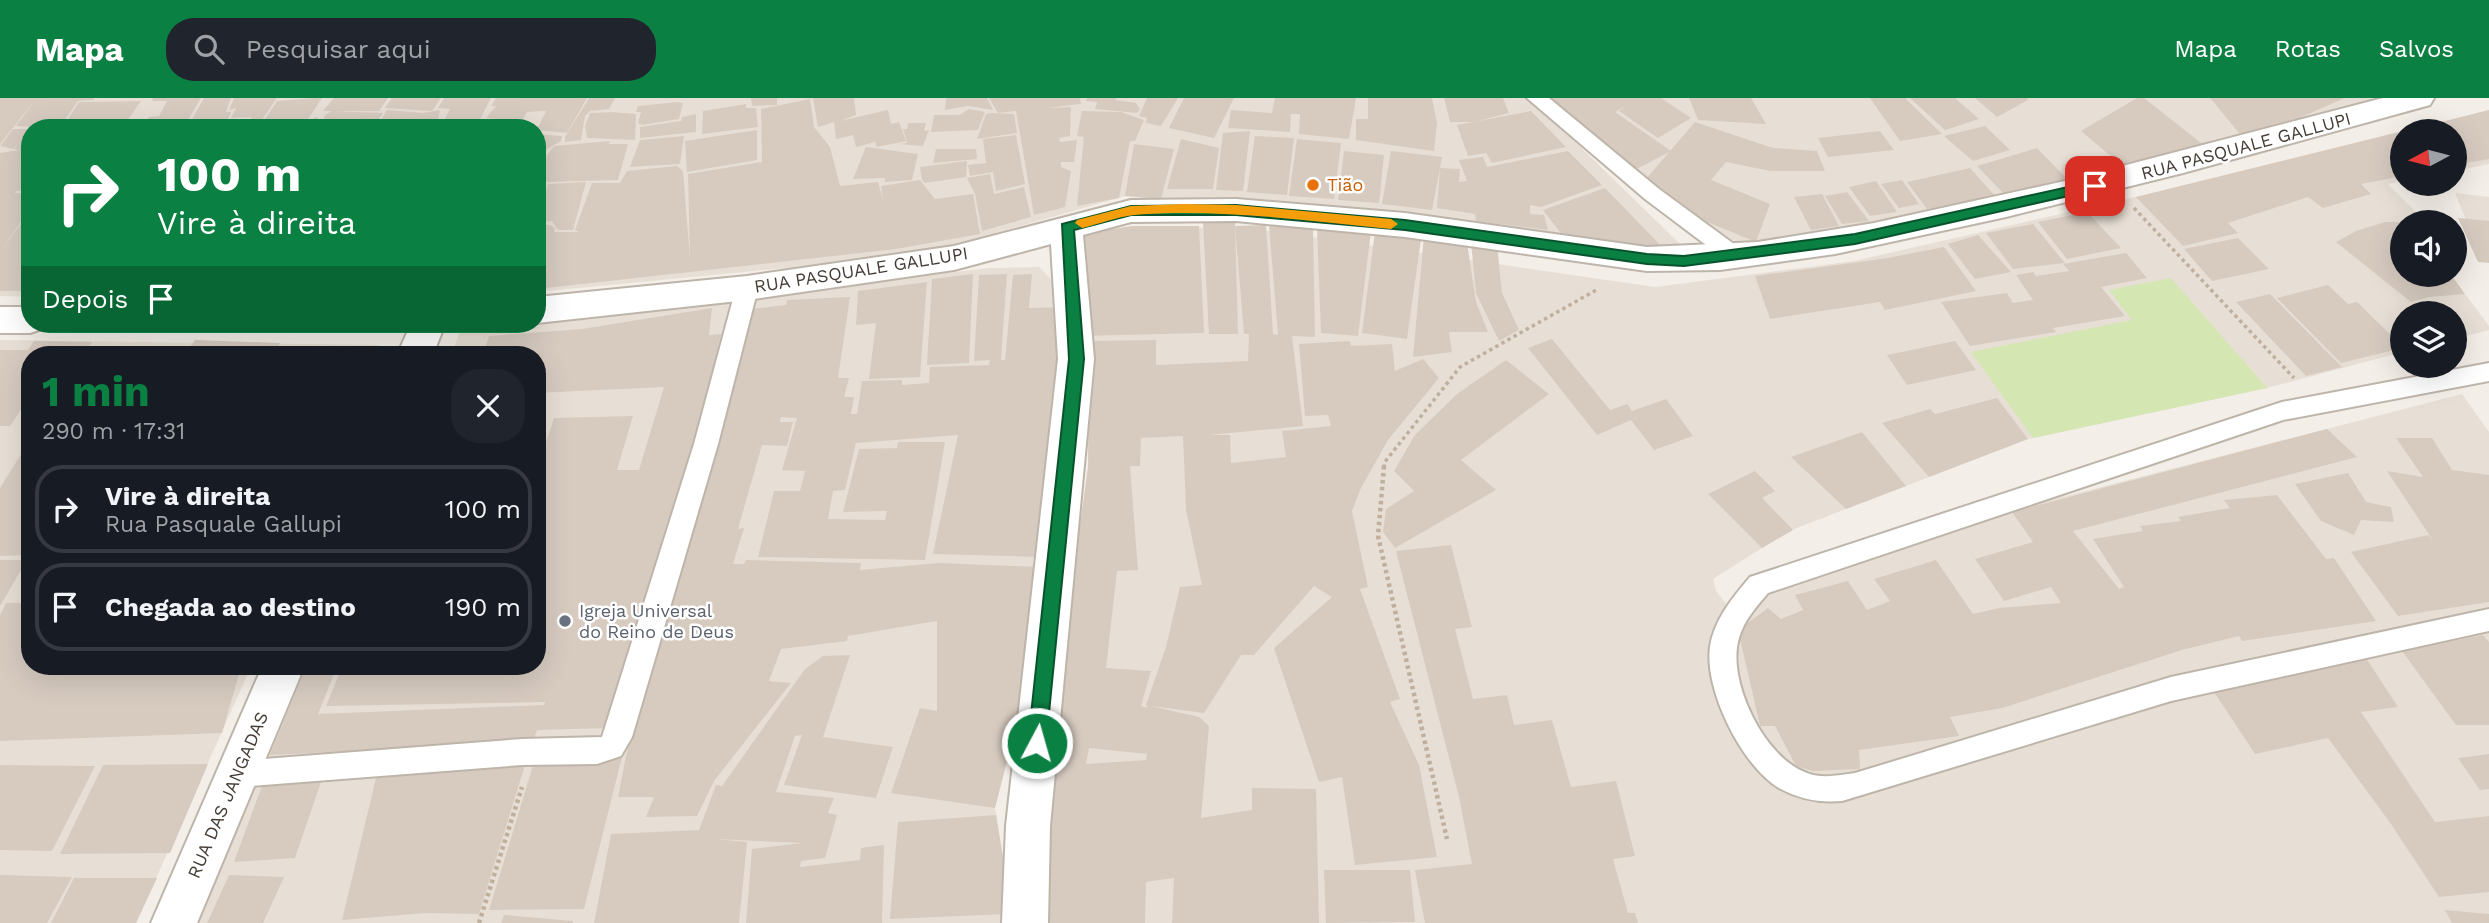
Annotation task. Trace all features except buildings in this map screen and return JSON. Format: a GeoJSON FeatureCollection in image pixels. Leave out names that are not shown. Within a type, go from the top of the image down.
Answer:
{"type":"FeatureCollection","features":[{"type":"Feature","properties":{"kind":"street","name":"RUA PASQUALE GALLUPI"},"geometry":{"type":"LineString","coordinates":[[546,309],[747,288],[954,258],[1131,211],[1236,210],[1405,225],[1647,259],[1684,261],[1855,239],[2110,182],[2258,144],[2418,98]]}},
{"type":"Feature","properties":{"kind":"street"},"geometry":{"type":"LineString","coordinates":[[1025,923],[1028,826],[1076,359],[1066,228]]}},
{"type":"Feature","properties":{"kind":"street"},"geometry":{"type":"LineString","coordinates":[[0,320],[21,320]]}},
{"type":"Feature","properties":{"kind":"street","name":"RUA DAS JANGADAS"},"geometry":{"type":"LineString","coordinates":[[174,923],[279,675]]}},
{"type":"Feature","properties":{"kind":"lane"},"geometry":{"type":"LineString","coordinates":[[1537,98],[1652,194],[1734,255]]}},
{"type":"Feature","properties":{"kind":"lane"},"geometry":{"type":"LineString","coordinates":[[237,774],[522,752],[604,750],[611,747],[618,737],[706,444],[747,288]]}},
{"type":"Feature","properties":{"kind":"lane"},"geometry":{"type":"LineString","coordinates":[[2489,372],[2282,411],[1759,585],[1737,611],[1722,651],[1729,692],[1746,734],[1770,764],[1800,785],[1827,789],[1855,786],[2171,688],[2489,620]]}},
{"type":"Feature","properties":{"kind":"path"},"geometry":{"type":"LineString","coordinates":[[2110,182],[2319,404]]}},
{"type":"Feature","properties":{"kind":"path"},"geometry":{"type":"LineString","coordinates":[[1447,839],[1378,536],[1384,463],[1460,367],[1552,317],[1647,259]]}},
{"type":"Feature","properties":{"kind":"path"},"geometry":{"type":"LineString","coordinates":[[479,923],[495,880],[530,760],[523,758],[522,752]]}},
{"type":"Feature","properties":{"kind":"shaded area"},"geometry":{"type":"Polygon","coordinates":[[[0,98],[1530,98],[1679,243],[1674,252],[1512,228],[1125,196],[920,255],[546,291],[546,119],[21,119],[21,297],[0,296],[0,98]]]}},
{"type":"Feature","properties":{"kind":"shaded area"},"geometry":{"type":"Polygon","coordinates":[[[1547,98],[2387,98],[1995,202],[1755,245],[1730,240],[1704,228],[1547,98]]]}},
{"type":"Feature","properties":{"kind":"shaded area"},"geometry":{"type":"Polygon","coordinates":[[[2489,110],[2489,164],[2468,168],[2468,119],[2453,119],[2489,110]]]}},
{"type":"Feature","properties":{"kind":"shaded area"},"geometry":{"type":"Polygon","coordinates":[[[2390,134],[2390,196],[2400,196],[2414,210],[2390,210],[2390,287],[2460,287],[2489,326],[2489,330],[2467,336],[2467,301],[2390,301],[2390,355],[2267,388],[2028,439],[1789,531],[1713,579],[1716,591],[1733,609],[1750,607],[1797,579],[1885,554],[2047,501],[2462,394],[2489,432],[2489,923],[1047,923],[1046,766],[1088,468],[1088,402],[1073,235],[1133,226],[1257,229],[1655,287],[1854,261],[2152,193],[2390,134]]]}},
{"type":"Feature","properties":{"kind":"shaded area"},"geometry":{"type":"Polygon","coordinates":[[[2456,196],[2489,197],[2489,262],[2483,262],[2467,223],[2467,210],[2462,210],[2456,196]]]}},
{"type":"Feature","properties":{"kind":"shaded area"},"geometry":{"type":"Polygon","coordinates":[[[1039,267],[1053,281],[1067,307],[1026,686],[995,808],[1007,882],[1007,923],[195,923],[298,675],[546,675],[546,346],[454,346],[459,333],[546,333],[546,321],[990,268],[1039,267]]]}},
{"type":"Feature","properties":{"kind":"shaded area"},"geometry":{"type":"Polygon","coordinates":[[[0,340],[379,345],[21,346],[21,675],[247,675],[136,923],[0,923],[0,340]]]}},
{"type":"Feature","properties":{"kind":"green space"},"geometry":{"type":"Polygon","coordinates":[[[2171,278],[2267,388],[2033,438],[1971,352],[2132,320],[2109,290],[2171,278]]]}},
{"type":"Feature","properties":{"kind":"slow traffic"},"geometry":{"type":"LineString","coordinates":[[1082,223],[1131,211],[1184,209],[1236,210],[1391,224]]}},
{"type":"Feature","properties":{"kind":"place","name":"Tião"},"geometry":{"type":"Point","coordinates":[1313,185]}},
{"type":"Feature","properties":{"kind":"place","name":"Igreja Universal do Reino de Deus"},"geometry":{"type":"Point","coordinates":[565,621]}},
{"type":"Feature","properties":{"kind":"route"},"geometry":{"type":"LineString","coordinates":[[1037,743],[1076,359],[1066,228],[1131,211],[1236,210],[1405,225],[1647,259],[1684,261],[1855,239],[2095,186]]}}]}
